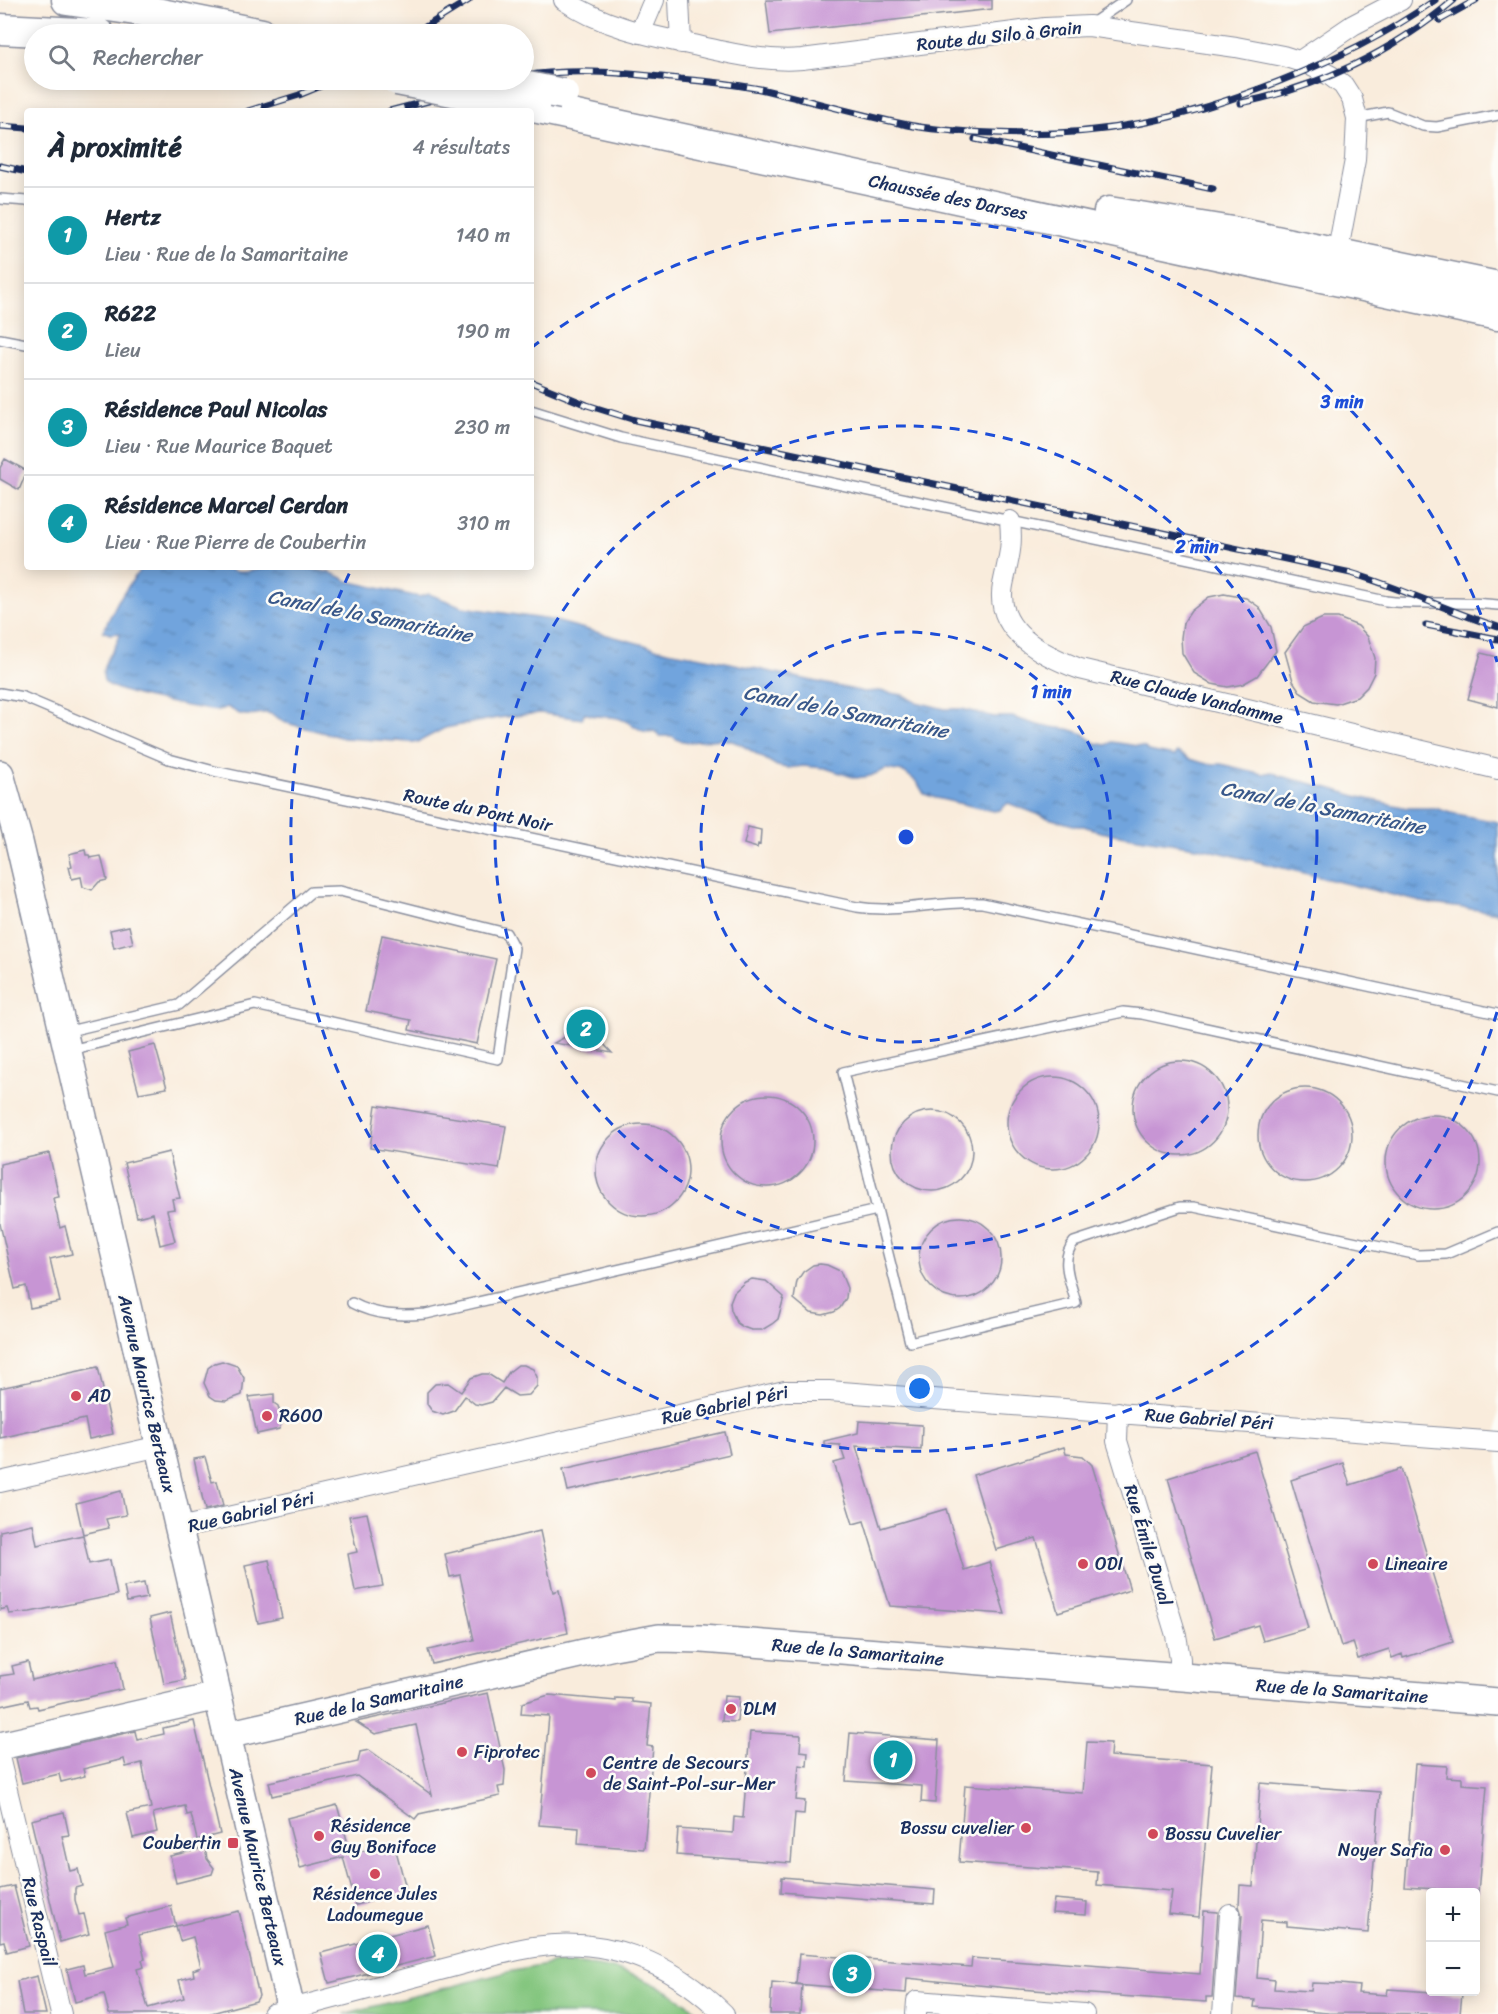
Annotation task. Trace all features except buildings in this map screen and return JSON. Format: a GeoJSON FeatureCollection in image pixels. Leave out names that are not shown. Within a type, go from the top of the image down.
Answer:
{"type":"FeatureCollection","features":[{"type":"Feature","properties":{"kind":"main road"},"geometry":{"type":"LineString","coordinates":[[66,0],[135,9],[211,24]]}},
{"type":"Feature","properties":{"kind":"main road"},"geometry":{"type":"LineString","coordinates":[[4,27],[24,28]]}},
{"type":"Feature","properties":{"kind":"main road","name":"Chaussée des Darses"},"geometry":{"type":"LineString","coordinates":[[534,89],[1065,203],[1232,232],[1335,267],[1498,315]]}},
{"type":"Feature","properties":{"kind":"main road","name":"Chaussée des Darses"},"geometry":{"type":"LineString","coordinates":[[448,90],[1335,267],[1498,287]]}},
{"type":"Feature","properties":{"kind":"street"},"geometry":{"type":"LineString","coordinates":[[103,0],[135,9]]}},
{"type":"Feature","properties":{"kind":"street","name":"Route du Silo à Grain"},"geometry":{"type":"LineString","coordinates":[[564,0],[596,18],[640,33],[754,57],[790,60],[1037,29],[1089,26],[1236,47],[1300,61],[1323,71],[1343,85],[1352,99],[1357,118],[1355,160],[1335,267]]}},
{"type":"Feature","properties":{"kind":"street"},"geometry":{"type":"LineString","coordinates":[[640,33],[654,0]]}},
{"type":"Feature","properties":{"kind":"street"},"geometry":{"type":"LineString","coordinates":[[679,0],[681,43]]}},
{"type":"Feature","properties":{"kind":"street"},"geometry":{"type":"LineString","coordinates":[[1300,61],[1353,25],[1401,0]]}},
{"type":"Feature","properties":{"kind":"street","name":"Rue Claude Vandamme"},"geometry":{"type":"LineString","coordinates":[[1011,521],[1012,548],[1002,594],[1004,611],[1022,638],[1047,655],[1080,669],[1498,769]]}},
{"type":"Feature","properties":{"kind":"street","name":"Avenue Maurice Berteaux"},"geometry":{"type":"LineString","coordinates":[[0,774],[15,826],[218,1696],[286,2012]]}},
{"type":"Feature","properties":{"kind":"street","name":"Rue Gabriel Péri"},"geometry":{"type":"LineString","coordinates":[[179,1528],[785,1391],[830,1391],[1498,1442]]}},
{"type":"Feature","properties":{"kind":"street","name":"Rue Émile Duval"},"geometry":{"type":"LineString","coordinates":[[1118,1412],[1117,1441],[1176,1635],[1180,1678]]}},
{"type":"Feature","properties":{"kind":"street"},"geometry":{"type":"LineString","coordinates":[[0,1482],[160,1446]]}},
{"type":"Feature","properties":{"kind":"street","name":"Rue de la Samaritaine"},"geometry":{"type":"LineString","coordinates":[[227,1735],[614,1646],[659,1638],[687,1638],[1498,1702]]}},
{"type":"Feature","properties":{"kind":"street"},"geometry":{"type":"LineString","coordinates":[[0,1746],[218,1696]]}},
{"type":"Feature","properties":{"kind":"street","name":"Rue Raspail"},"geometry":{"type":"LineString","coordinates":[[0,1761],[6,1814],[61,2014]]}},
{"type":"Feature","properties":{"kind":"street"},"geometry":{"type":"LineString","coordinates":[[1223,2014],[1230,1914]]}},
{"type":"Feature","properties":{"kind":"street"},"geometry":{"type":"LineString","coordinates":[[286,2012],[522,1950],[570,1945],[621,1952],[661,1966],[694,1987],[724,2014]]}},
{"type":"Feature","properties":{"kind":"street"},"geometry":{"type":"LineString","coordinates":[[916,2008],[1084,2014]]}},
{"type":"Feature","properties":{"kind":"lane"},"geometry":{"type":"LineString","coordinates":[[1089,26],[1126,0]]}},
{"type":"Feature","properties":{"kind":"lane"},"geometry":{"type":"LineString","coordinates":[[1357,118],[1388,112],[1423,126],[1437,127],[1498,115]]}},
{"type":"Feature","properties":{"kind":"lane"},"geometry":{"type":"LineString","coordinates":[[0,199],[24,201]]}},
{"type":"Feature","properties":{"kind":"lane"},"geometry":{"type":"LineString","coordinates":[[0,339],[24,344]]}},
{"type":"Feature","properties":{"kind":"lane"},"geometry":{"type":"LineString","coordinates":[[534,411],[621,438],[1386,601],[1408,604],[1469,601],[1498,605]]}},
{"type":"Feature","properties":{"kind":"lane","name":"Route du Pont Noir"},"geometry":{"type":"LineString","coordinates":[[0,693],[23,697],[169,759],[214,771],[857,907],[898,909],[960,902],[993,905],[1498,1014]]}},
{"type":"Feature","properties":{"kind":"lane"},"geometry":{"type":"LineString","coordinates":[[340,891],[506,933],[514,948],[498,1059],[255,1005],[66,1042],[179,1005],[311,892],[340,891]]}},
{"type":"Feature","properties":{"kind":"lane"},"geometry":{"type":"LineString","coordinates":[[1498,1092],[1142,1014],[1123,1012],[843,1072],[910,1342],[1076,1303],[1066,1260],[1068,1251],[1074,1242],[1180,1207],[1194,1207],[1418,1255],[1446,1254],[1498,1232]]}},
{"type":"Feature","properties":{"kind":"lane"},"geometry":{"type":"LineString","coordinates":[[352,1303],[376,1314],[406,1316],[426,1314],[877,1210]]}},
{"type":"Feature","properties":{"kind":"green space"},"geometry":{"type":"Polygon","coordinates":[[[556,1963],[597,1966],[633,1975],[667,1991],[701,2014],[344,2014],[508,1972],[556,1963]]]}},
{"type":"Feature","properties":{"kind":"water","name":"Canal de la Samaritaine"},"geometry":{"type":"Polygon","coordinates":[[[140,570],[248,572],[316,570],[332,573],[347,581],[419,597],[429,594],[463,607],[551,620],[667,651],[864,692],[879,691],[903,695],[916,702],[945,709],[962,709],[994,717],[1012,717],[1041,726],[1068,729],[1084,734],[1095,743],[1106,745],[1112,742],[1144,747],[1148,751],[1175,756],[1177,752],[1189,759],[1207,764],[1221,764],[1262,774],[1272,772],[1280,776],[1407,808],[1435,808],[1498,822],[1498,913],[1421,902],[1202,848],[1100,832],[1048,818],[1008,803],[1000,810],[993,811],[936,798],[924,794],[917,782],[904,772],[886,769],[870,776],[856,778],[825,768],[777,766],[732,741],[722,739],[689,742],[678,740],[672,736],[660,736],[654,731],[645,732],[614,717],[584,713],[582,719],[540,713],[497,718],[445,728],[418,742],[411,742],[344,738],[283,722],[271,714],[246,715],[227,707],[218,711],[176,704],[121,690],[104,680],[106,661],[120,633],[110,634],[103,631],[118,601],[140,570]]]}},
{"type":"Feature","properties":{"kind":"railway"},"geometry":{"type":"LineString","coordinates":[[430,24],[469,0]]}},
{"type":"Feature","properties":{"kind":"railway"},"geometry":{"type":"LineString","coordinates":[[534,75],[602,72],[710,82],[760,89],[925,128],[993,133],[1069,132],[1139,124],[1244,95],[1340,55],[1398,24],[1435,0]]}},
{"type":"Feature","properties":{"kind":"railway"},"geometry":{"type":"LineString","coordinates":[[1241,103],[1299,87],[1354,65],[1406,36],[1454,0]]}},
{"type":"Feature","properties":{"kind":"railway"},"geometry":{"type":"LineString","coordinates":[[1440,20],[1476,0]]}},
{"type":"Feature","properties":{"kind":"railway"},"geometry":{"type":"LineString","coordinates":[[258,108],[311,90]]}},
{"type":"Feature","properties":{"kind":"railway"},"geometry":{"type":"LineString","coordinates":[[401,108],[470,90]]}},
{"type":"Feature","properties":{"kind":"railway"},"geometry":{"type":"LineString","coordinates":[[0,126],[24,128]]}},
{"type":"Feature","properties":{"kind":"railway"},"geometry":{"type":"LineString","coordinates":[[975,139],[1213,189]]}},
{"type":"Feature","properties":{"kind":"railway"},"geometry":{"type":"LineString","coordinates":[[0,166],[24,171]]}},
{"type":"Feature","properties":{"kind":"railway"},"geometry":{"type":"LineString","coordinates":[[534,383],[587,405],[635,420],[1351,573],[1498,627]]}},
{"type":"Feature","properties":{"kind":"railway"},"geometry":{"type":"LineString","coordinates":[[1426,625],[1498,639]]}},
{"type":"Feature","properties":{"kind":"place","name":"R622"},"geometry":{"type":"Point","coordinates":[586,1029]}},
{"type":"Feature","properties":{"kind":"place","name":"AD"},"geometry":{"type":"Point","coordinates":[76,1396]}},
{"type":"Feature","properties":{"kind":"place","name":"R600"},"geometry":{"type":"Point","coordinates":[267,1416]}},
{"type":"Feature","properties":{"kind":"place","name":"ODI"},"geometry":{"type":"Point","coordinates":[1083,1564]}},
{"type":"Feature","properties":{"kind":"place","name":"Lineaire"},"geometry":{"type":"Point","coordinates":[1373,1564]}},
{"type":"Feature","properties":{"kind":"place","name":"DLM"},"geometry":{"type":"Point","coordinates":[731,1709]}},
{"type":"Feature","properties":{"kind":"place","name":"Fiprotec"},"geometry":{"type":"Point","coordinates":[462,1752]}},
{"type":"Feature","properties":{"kind":"place","name":"Hertz"},"geometry":{"type":"Point","coordinates":[893,1760]}},
{"type":"Feature","properties":{"kind":"place","name":"Centre de Secours de Saint-Pol-sur-Mer"},"geometry":{"type":"Point","coordinates":[591,1773]}},
{"type":"Feature","properties":{"kind":"place","name":"Bossu cuvelier"},"geometry":{"type":"Point","coordinates":[1026,1828]}},
{"type":"Feature","properties":{"kind":"place","name":"Bossu Cuvelier"},"geometry":{"type":"Point","coordinates":[1153,1834]}},
{"type":"Feature","properties":{"kind":"place","name":"Résidence Guy Boniface"},"geometry":{"type":"Point","coordinates":[319,1836]}},
{"type":"Feature","properties":{"kind":"place","name":"Coubertin"},"geometry":{"type":"Point","coordinates":[233,1843]}},
{"type":"Feature","properties":{"kind":"place","name":"Noyer Safia"},"geometry":{"type":"Point","coordinates":[1445,1850]}},
{"type":"Feature","properties":{"kind":"place","name":"Résidence Jules Ladoumegue"},"geometry":{"type":"Point","coordinates":[375,1874]}},
{"type":"Feature","properties":{"kind":"place","name":"Résidence Marcel Cerdan"},"geometry":{"type":"Point","coordinates":[378,1954]}},
{"type":"Feature","properties":{"kind":"place","name":"Résidence Paul Nicolas"},"geometry":{"type":"Point","coordinates":[852,1974]}}]}
